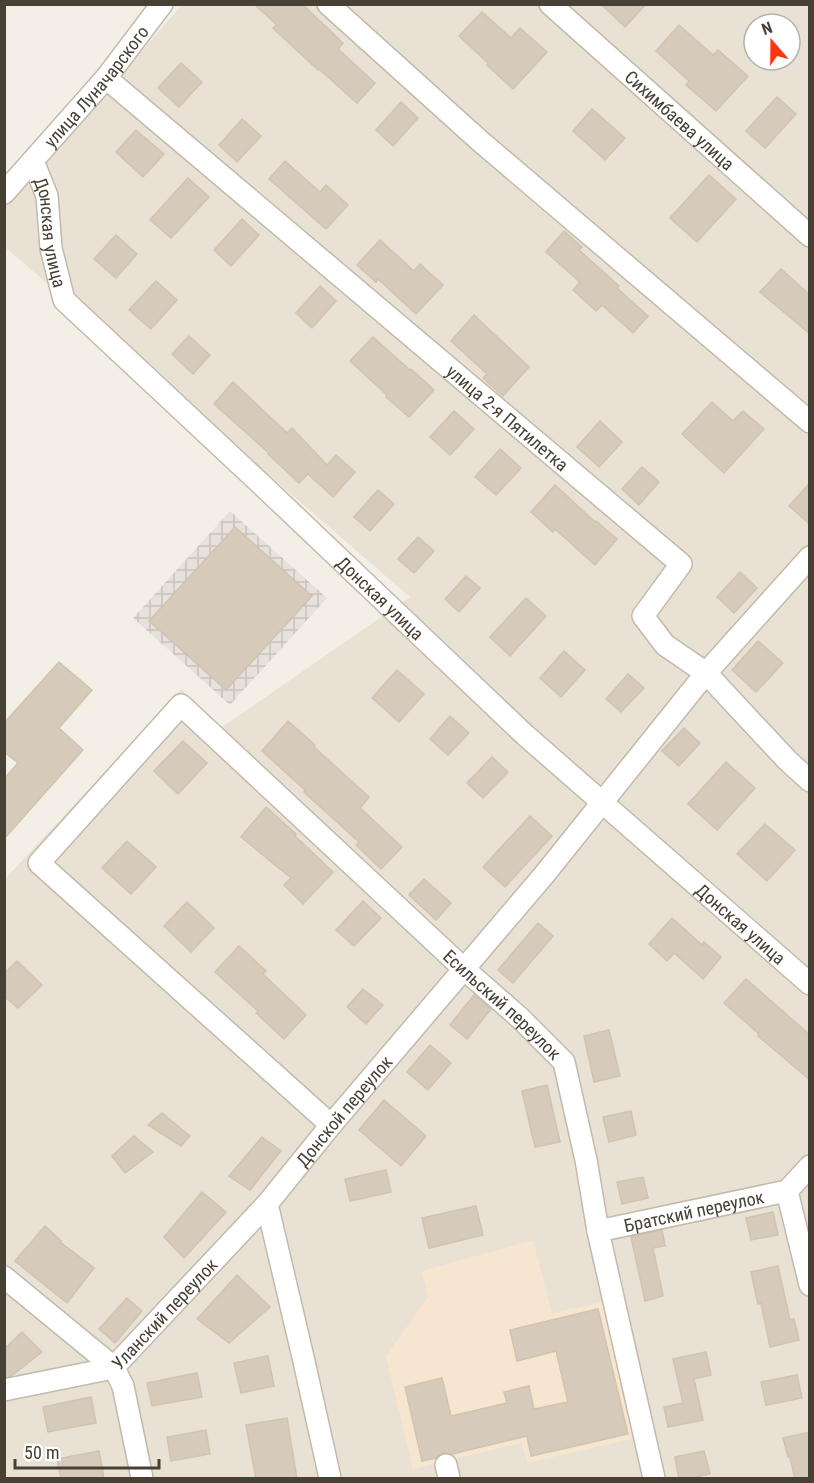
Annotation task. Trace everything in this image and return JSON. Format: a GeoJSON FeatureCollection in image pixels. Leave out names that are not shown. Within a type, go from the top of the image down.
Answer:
{"type":"FeatureCollection","features":[{"type":"Feature","properties":{"kind":"street","name":"улица Луначарского"},"geometry":{"type":"LineString","coordinates":[[4,193],[106,78],[162,4]]}},
{"type":"Feature","properties":{"kind":"street"},"geometry":{"type":"LineString","coordinates":[[328,4],[480,141],[810,422]]}},
{"type":"Feature","properties":{"kind":"street","name":"Сихимбаева улица"},"geometry":{"type":"LineString","coordinates":[[550,4],[810,236]]}},
{"type":"Feature","properties":{"kind":"street","name":"улица 2-я Пятилетка"},"geometry":{"type":"LineString","coordinates":[[106,78],[681,564],[643,616],[665,645],[706,673],[787,760],[810,781]]}},
{"type":"Feature","properties":{"kind":"street","name":"Донская улица"},"geometry":{"type":"LineString","coordinates":[[33,161],[47,196],[51,248],[64,300],[525,735],[810,984]]}},
{"type":"Feature","properties":{"kind":"street","name":"Донской переулок"},"geometry":{"type":"LineString","coordinates":[[267,1204],[331,1125],[544,875],[706,673],[810,557]]}},
{"type":"Feature","properties":{"kind":"street","name":"Есильский переулок"},"geometry":{"type":"LineString","coordinates":[[331,1125],[39,863],[181,705],[464,969],[520,1018],[564,1062],[586,1160],[598,1230],[654,1479]]}},
{"type":"Feature","properties":{"kind":"street","name":"Братский переулок"},"geometry":{"type":"LineString","coordinates":[[598,1230],[787,1191],[810,1166]]}},
{"type":"Feature","properties":{"kind":"street","name":"Братский переулок"},"geometry":{"type":"LineString","coordinates":[[787,1191],[810,1285]]}},
{"type":"Feature","properties":{"kind":"street"},"geometry":{"type":"LineString","coordinates":[[267,1204],[330,1479]]}},
{"type":"Feature","properties":{"kind":"street","name":"Уланский переулок"},"geometry":{"type":"LineString","coordinates":[[4,1389],[113,1368],[267,1204]]}},
{"type":"Feature","properties":{"kind":"street"},"geometry":{"type":"LineString","coordinates":[[4,1277],[91,1348],[119,1376],[142,1479]]}},
{"type":"Feature","properties":{"kind":"shaded area"},"geometry":{"type":"Polygon","coordinates":[[[182,5],[809,5],[809,1478],[5,1478],[4,880],[182,689],[212,734],[410,597],[5,247],[5,205],[182,5]]]}},
{"type":"Feature","properties":{"kind":"shaded area"},"geometry":{"type":"Polygon","coordinates":[[[230,511],[327,598],[230,705],[133,618],[230,511]]]}},
{"type":"Feature","properties":{"kind":"shaded area"},"geometry":{"type":"Polygon","coordinates":[[[533,1240],[552,1313],[603,1302],[635,1438],[527,1463],[522,1443],[413,1469],[386,1356],[428,1297],[422,1271],[533,1240]]]}},
{"type":"Feature","properties":{"kind":"building"},"geometry":{"type":"Polygon","coordinates":[[[254,4],[302,4],[343,43],[338,49],[375,83],[357,103],[273,28],[277,25],[254,4]]]}},
{"type":"Feature","properties":{"kind":"building"},"geometry":{"type":"Polygon","coordinates":[[[601,4],[646,4],[625,27],[601,4]]]}},
{"type":"Feature","properties":{"kind":"building"},"geometry":{"type":"Polygon","coordinates":[[[482,12],[511,38],[520,28],[547,52],[513,89],[459,36],[482,12]]]}},
{"type":"Feature","properties":{"kind":"building"},"geometry":{"type":"Polygon","coordinates":[[[679,25],[713,55],[718,50],[748,76],[716,111],[686,85],[689,81],[656,51],[679,25]]]}},
{"type":"Feature","properties":{"kind":"building"},"geometry":{"type":"Polygon","coordinates":[[[181,63],[202,82],[179,107],[158,88],[181,63]]]}},
{"type":"Feature","properties":{"kind":"building"},"geometry":{"type":"Polygon","coordinates":[[[777,97],[796,114],[765,148],[746,131],[777,97]]]}},
{"type":"Feature","properties":{"kind":"building"},"geometry":{"type":"Polygon","coordinates":[[[401,102],[418,118],[393,146],[376,130],[401,102]]]}},
{"type":"Feature","properties":{"kind":"building"},"geometry":{"type":"Polygon","coordinates":[[[592,109],[625,138],[605,160],[573,131],[592,109]]]}},
{"type":"Feature","properties":{"kind":"building"},"geometry":{"type":"Polygon","coordinates":[[[242,119],[261,136],[237,162],[219,145],[242,119]]]}},
{"type":"Feature","properties":{"kind":"building"},"geometry":{"type":"Polygon","coordinates":[[[136,130],[164,154],[143,177],[116,152],[136,130]]]}},
{"type":"Feature","properties":{"kind":"building"},"geometry":{"type":"Polygon","coordinates":[[[285,161],[320,192],[326,185],[348,205],[326,229],[269,179],[285,161]]]}},
{"type":"Feature","properties":{"kind":"building"},"geometry":{"type":"Polygon","coordinates":[[[709,175],[736,199],[697,242],[670,218],[709,175]]]}},
{"type":"Feature","properties":{"kind":"building"},"geometry":{"type":"Polygon","coordinates":[[[188,178],[209,197],[171,238],[150,220],[188,178]]]}},
{"type":"Feature","properties":{"kind":"building"},"geometry":{"type":"Polygon","coordinates":[[[242,219],[259,235],[231,266],[214,250],[242,219]]]}},
{"type":"Feature","properties":{"kind":"building"},"geometry":{"type":"Polygon","coordinates":[[[564,231],[582,247],[579,250],[648,316],[633,333],[602,305],[596,311],[573,290],[580,282],[546,252],[564,231]]]}},
{"type":"Feature","properties":{"kind":"building"},"geometry":{"type":"Polygon","coordinates":[[[116,235],[137,254],[116,278],[94,259],[116,235]]]}},
{"type":"Feature","properties":{"kind":"building"},"geometry":{"type":"Polygon","coordinates":[[[380,240],[414,271],[420,264],[443,285],[416,314],[378,279],[376,282],[357,265],[380,240]]]}},
{"type":"Feature","properties":{"kind":"building"},"geometry":{"type":"Polygon","coordinates":[[[781,269],[810,295],[810,334],[760,292],[781,269]]]}},
{"type":"Feature","properties":{"kind":"building"},"geometry":{"type":"Polygon","coordinates":[[[156,281],[177,300],[151,329],[129,310],[156,281]]]}},
{"type":"Feature","properties":{"kind":"building"},"geometry":{"type":"Polygon","coordinates":[[[320,286],[336,301],[312,328],[296,313],[320,286]]]}},
{"type":"Feature","properties":{"kind":"building"},"geometry":{"type":"Polygon","coordinates":[[[474,315],[529,367],[503,396],[483,378],[487,374],[451,341],[474,315]]]}},
{"type":"Feature","properties":{"kind":"building"},"geometry":{"type":"Polygon","coordinates":[[[189,336],[210,355],[193,374],[172,354],[189,336]]]}},
{"type":"Feature","properties":{"kind":"building"},"geometry":{"type":"Polygon","coordinates":[[[373,337],[434,390],[409,417],[350,361],[373,337]]]}},
{"type":"Feature","properties":{"kind":"building"},"geometry":{"type":"Polygon","coordinates":[[[233,382],[287,433],[292,428],[327,465],[336,455],[355,472],[333,497],[308,474],[299,483],[214,404],[233,382]]]}},
{"type":"Feature","properties":{"kind":"building"},"geometry":{"type":"Polygon","coordinates":[[[712,402],[733,421],[743,411],[764,429],[724,473],[682,434],[712,402]]]}},
{"type":"Feature","properties":{"kind":"building"},"geometry":{"type":"Polygon","coordinates":[[[454,411],[474,429],[450,455],[430,437],[454,411]]]}},
{"type":"Feature","properties":{"kind":"building"},"geometry":{"type":"Polygon","coordinates":[[[600,421],[622,442],[599,467],[577,447],[600,421]]]}},
{"type":"Feature","properties":{"kind":"building"},"geometry":{"type":"Polygon","coordinates":[[[500,449],[521,468],[496,495],[475,477],[500,449]]]}},
{"type":"Feature","properties":{"kind":"building"},"geometry":{"type":"Polygon","coordinates":[[[642,467],[659,482],[639,505],[622,489],[642,467]]]}},
{"type":"Feature","properties":{"kind":"building"},"geometry":{"type":"Polygon","coordinates":[[[810,483],[810,524],[789,506],[810,483]]]}},
{"type":"Feature","properties":{"kind":"building"},"geometry":{"type":"Polygon","coordinates":[[[555,485],[617,539],[595,565],[555,529],[553,532],[531,512],[555,485]]]}},
{"type":"Feature","properties":{"kind":"building"},"geometry":{"type":"Polygon","coordinates":[[[378,490],[394,504],[370,531],[354,517],[378,490]]]}},
{"type":"Feature","properties":{"kind":"building"},"geometry":{"type":"Polygon","coordinates":[[[235,527],[312,596],[226,690],[149,621],[235,527]]]}},
{"type":"Feature","properties":{"kind":"building"},"geometry":{"type":"Polygon","coordinates":[[[418,537],[434,551],[414,573],[398,559],[418,537]]]}},
{"type":"Feature","properties":{"kind":"building"},"geometry":{"type":"Polygon","coordinates":[[[740,572],[757,588],[734,613],[717,597],[740,572]]]}},
{"type":"Feature","properties":{"kind":"building"},"geometry":{"type":"Polygon","coordinates":[[[466,576],[480,588],[459,612],[445,599],[466,576]]]}},
{"type":"Feature","properties":{"kind":"building"},"geometry":{"type":"Polygon","coordinates":[[[526,598],[546,616],[510,656],[490,637],[526,598]]]}},
{"type":"Feature","properties":{"kind":"building"},"geometry":{"type":"Polygon","coordinates":[[[758,641],[783,663],[756,692],[732,670],[758,641]]]}},
{"type":"Feature","properties":{"kind":"building"},"geometry":{"type":"Polygon","coordinates":[[[564,651],[585,670],[561,697],[540,678],[564,651]]]}},
{"type":"Feature","properties":{"kind":"building"},"geometry":{"type":"Polygon","coordinates":[[[59,662],[92,690],[59,728],[83,750],[4,839],[4,779],[18,763],[4,752],[4,723],[59,662]]]}},
{"type":"Feature","properties":{"kind":"building"},"geometry":{"type":"Polygon","coordinates":[[[397,670],[424,694],[399,722],[372,698],[397,670]]]}},
{"type":"Feature","properties":{"kind":"building"},"geometry":{"type":"Polygon","coordinates":[[[628,674],[644,688],[621,712],[606,699],[628,674]]]}},
{"type":"Feature","properties":{"kind":"building"},"geometry":{"type":"Polygon","coordinates":[[[450,716],[469,733],[448,755],[430,739],[450,716]]]}},
{"type":"Feature","properties":{"kind":"building"},"geometry":{"type":"Polygon","coordinates":[[[288,721],[369,797],[360,808],[402,847],[381,869],[356,845],[359,842],[262,751],[288,721]]]}},
{"type":"Feature","properties":{"kind":"building"},"geometry":{"type":"Polygon","coordinates":[[[684,728],[700,743],[679,766],[662,751],[684,728]]]}},
{"type":"Feature","properties":{"kind":"building"},"geometry":{"type":"Polygon","coordinates":[[[183,741],[207,763],[178,794],[154,771],[183,741]]]}},
{"type":"Feature","properties":{"kind":"building"},"geometry":{"type":"Polygon","coordinates":[[[492,757],[508,772],[483,798],[467,783],[492,757]]]}},
{"type":"Feature","properties":{"kind":"building"},"geometry":{"type":"Polygon","coordinates":[[[726,762],[755,788],[717,830],[688,804],[726,762]]]}},
{"type":"Feature","properties":{"kind":"building"},"geometry":{"type":"Polygon","coordinates":[[[266,807],[333,872],[303,904],[284,885],[291,878],[241,837],[266,807]]]}},
{"type":"Feature","properties":{"kind":"building"},"geometry":{"type":"Polygon","coordinates":[[[530,816],[552,836],[505,887],[483,867],[530,816]]]}},
{"type":"Feature","properties":{"kind":"building"},"geometry":{"type":"Polygon","coordinates":[[[765,824],[795,850],[767,881],[737,854],[765,824]]]}},
{"type":"Feature","properties":{"kind":"building"},"geometry":{"type":"Polygon","coordinates":[[[127,841],[156,867],[131,894],[102,868],[127,841]]]}},
{"type":"Feature","properties":{"kind":"building"},"geometry":{"type":"Polygon","coordinates":[[[424,879],[451,903],[436,920],[409,895],[424,879]]]}},
{"type":"Feature","properties":{"kind":"building"},"geometry":{"type":"Polygon","coordinates":[[[363,901],[381,918],[354,946],[336,930],[363,901]]]}},
{"type":"Feature","properties":{"kind":"building"},"geometry":{"type":"Polygon","coordinates":[[[187,902],[214,928],[191,952],[164,926],[187,902]]]}},
{"type":"Feature","properties":{"kind":"building"},"geometry":{"type":"Polygon","coordinates":[[[672,918],[702,945],[704,942],[721,957],[703,979],[674,953],[667,961],[649,944],[672,918]]]}},
{"type":"Feature","properties":{"kind":"building"},"geometry":{"type":"Polygon","coordinates":[[[538,923],[553,936],[513,983],[498,970],[538,923]]]}},
{"type":"Feature","properties":{"kind":"building"},"geometry":{"type":"Polygon","coordinates":[[[239,946],[266,971],[263,974],[306,1015],[284,1039],[256,1013],[258,1011],[215,972],[239,946]]]}},
{"type":"Feature","properties":{"kind":"building"},"geometry":{"type":"Polygon","coordinates":[[[17,961],[42,985],[18,1008],[4,996],[4,974],[17,961]]]}},
{"type":"Feature","properties":{"kind":"building"},"geometry":{"type":"Polygon","coordinates":[[[746,979],[810,1035],[810,1080],[758,1036],[759,1034],[724,1003],[746,979]]]}},
{"type":"Feature","properties":{"kind":"building"},"geometry":{"type":"Polygon","coordinates":[[[363,989],[383,1005],[366,1024],[347,1007],[363,989]]]}},
{"type":"Feature","properties":{"kind":"building"},"geometry":{"type":"Polygon","coordinates":[[[474,995],[491,1009],[467,1039],[450,1025],[474,995]]]}},
{"type":"Feature","properties":{"kind":"building"},"geometry":{"type":"Polygon","coordinates":[[[609,1030],[620,1076],[594,1082],[584,1036],[609,1030]]]}},
{"type":"Feature","properties":{"kind":"building"},"geometry":{"type":"Polygon","coordinates":[[[430,1045],[451,1063],[428,1090],[407,1072],[430,1045]]]}},
{"type":"Feature","properties":{"kind":"building"},"geometry":{"type":"Polygon","coordinates":[[[547,1085],[560,1142],[535,1147],[522,1091],[547,1085]]]}},
{"type":"Feature","properties":{"kind":"building"},"geometry":{"type":"Polygon","coordinates":[[[384,1100],[426,1136],[401,1166],[359,1130],[384,1100]]]}},
{"type":"Feature","properties":{"kind":"building"},"geometry":{"type":"Polygon","coordinates":[[[631,1111],[636,1135],[609,1142],[603,1117],[631,1111]]]}},
{"type":"Feature","properties":{"kind":"building"},"geometry":{"type":"Polygon","coordinates":[[[162,1113],[190,1136],[181,1146],[148,1125],[162,1113]]]}},
{"type":"Feature","properties":{"kind":"building"},"geometry":{"type":"Polygon","coordinates":[[[134,1136],[153,1152],[125,1173],[112,1156],[134,1136]]]}},
{"type":"Feature","properties":{"kind":"building"},"geometry":{"type":"Polygon","coordinates":[[[262,1137],[281,1151],[250,1190],[229,1176],[262,1137]]]}},
{"type":"Feature","properties":{"kind":"building"},"geometry":{"type":"Polygon","coordinates":[[[386,1170],[391,1192],[350,1201],[345,1179],[386,1170]]]}},
{"type":"Feature","properties":{"kind":"building"},"geometry":{"type":"Polygon","coordinates":[[[643,1177],[648,1198],[622,1204],[617,1182],[643,1177]]]}},
{"type":"Feature","properties":{"kind":"building"},"geometry":{"type":"Polygon","coordinates":[[[202,1192],[226,1212],[184,1258],[164,1237],[202,1192]]]}},
{"type":"Feature","properties":{"kind":"building"},"geometry":{"type":"Polygon","coordinates":[[[476,1206],[483,1235],[429,1248],[422,1218],[476,1206]]]}},
{"type":"Feature","properties":{"kind":"building"},"geometry":{"type":"Polygon","coordinates":[[[773,1212],[778,1235],[751,1240],[746,1218],[773,1212]]]}},
{"type":"Feature","properties":{"kind":"building"},"geometry":{"type":"Polygon","coordinates":[[[45,1226],[60,1242],[94,1268],[67,1303],[15,1261],[45,1226]]]}},
{"type":"Feature","properties":{"kind":"building"},"geometry":{"type":"Polygon","coordinates":[[[662,1230],[665,1246],[653,1248],[663,1296],[645,1301],[631,1237],[662,1230]]]}},
{"type":"Feature","properties":{"kind":"building"},"geometry":{"type":"Polygon","coordinates":[[[778,1266],[790,1320],[794,1319],[799,1340],[770,1347],[761,1303],[758,1304],[751,1272],[778,1266]]]}},
{"type":"Feature","properties":{"kind":"building"},"geometry":{"type":"Polygon","coordinates":[[[237,1275],[270,1307],[229,1343],[197,1319],[237,1275]]]}},
{"type":"Feature","properties":{"kind":"building"},"geometry":{"type":"Polygon","coordinates":[[[127,1298],[142,1311],[115,1343],[99,1329],[127,1298]]]}},
{"type":"Feature","properties":{"kind":"building"},"geometry":{"type":"Polygon","coordinates":[[[598,1309],[628,1434],[531,1456],[527,1436],[452,1454],[443,1453],[436,1458],[422,1461],[405,1387],[442,1378],[451,1416],[507,1403],[504,1392],[529,1386],[534,1409],[568,1402],[556,1351],[517,1361],[510,1330],[598,1309]]]}},
{"type":"Feature","properties":{"kind":"building"},"geometry":{"type":"Polygon","coordinates":[[[22,1332],[42,1352],[11,1376],[4,1377],[4,1349],[22,1332]]]}},
{"type":"Feature","properties":{"kind":"building"},"geometry":{"type":"Polygon","coordinates":[[[706,1352],[711,1375],[694,1379],[703,1420],[668,1427],[664,1407],[683,1403],[673,1359],[706,1352]]]}},
{"type":"Feature","properties":{"kind":"building"},"geometry":{"type":"Polygon","coordinates":[[[268,1356],[274,1386],[241,1393],[234,1363],[268,1356]]]}},
{"type":"Feature","properties":{"kind":"building"},"geometry":{"type":"Polygon","coordinates":[[[197,1373],[202,1397],[152,1406],[147,1383],[197,1373]]]}},
{"type":"Feature","properties":{"kind":"building"},"geometry":{"type":"Polygon","coordinates":[[[797,1375],[802,1398],[766,1405],[761,1382],[797,1375]]]}},
{"type":"Feature","properties":{"kind":"building"},"geometry":{"type":"Polygon","coordinates":[[[91,1397],[96,1423],[48,1432],[43,1407],[91,1397]]]}},
{"type":"Feature","properties":{"kind":"building"},"geometry":{"type":"Polygon","coordinates":[[[287,1418],[297,1479],[256,1479],[246,1425],[287,1418]]]}},
{"type":"Feature","properties":{"kind":"building"},"geometry":{"type":"Polygon","coordinates":[[[206,1430],[210,1454],[171,1461],[167,1437],[206,1430]]]}},
{"type":"Feature","properties":{"kind":"building"},"geometry":{"type":"Polygon","coordinates":[[[810,1432],[810,1479],[795,1479],[783,1438],[810,1432]]]}},
{"type":"Feature","properties":{"kind":"building"},"geometry":{"type":"Polygon","coordinates":[[[99,1451],[104,1479],[61,1479],[57,1459],[99,1451]]]}},
{"type":"Feature","properties":{"kind":"building"},"geometry":{"type":"Polygon","coordinates":[[[704,1451],[710,1474],[679,1479],[675,1457],[704,1451]]]}}]}
